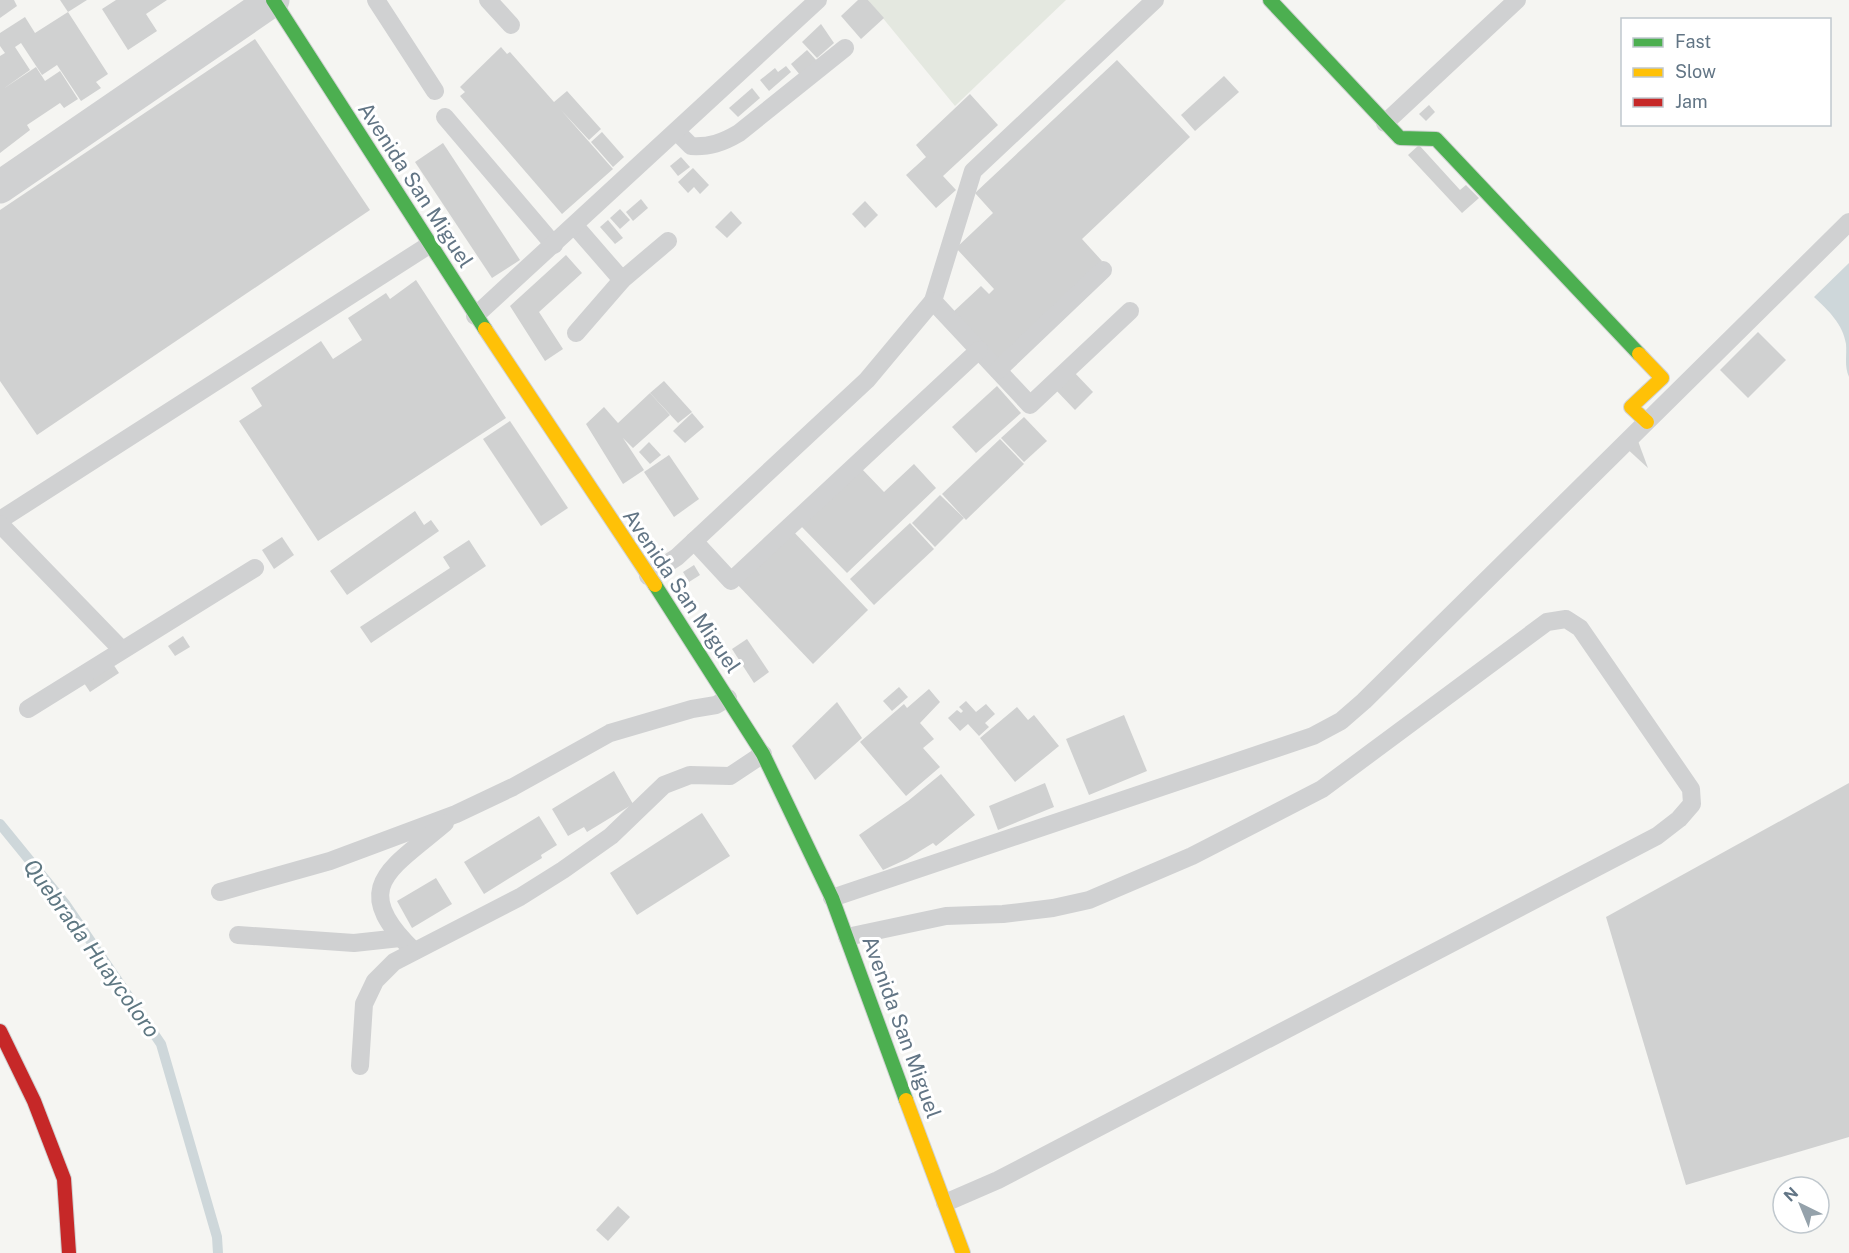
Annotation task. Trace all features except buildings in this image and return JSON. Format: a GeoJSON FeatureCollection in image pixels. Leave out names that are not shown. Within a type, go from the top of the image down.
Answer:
{"type":"FeatureCollection","features":[{"type":"Feature","properties":{"kind":"street"},"geometry":{"type":"LineString","coordinates":[[0,187],[273,0]]}},
{"type":"Feature","properties":{"kind":"street","name":"Avenida San Miguel"},"geometry":{"type":"LineString","coordinates":[[273,0],[475,316],[763,754],[832,898],[963,1253]]}},
{"type":"Feature","properties":{"kind":"street"},"geometry":{"type":"LineString","coordinates":[[1270,0],[1400,138],[1436,139],[1662,378],[1631,407],[1647,422]]}},
{"type":"Feature","properties":{"kind":"street"},"geometry":{"type":"LineString","coordinates":[[0,1031],[34,1101],[64,1179],[69,1253]]}},
{"type":"Feature","properties":{"kind":"lane"},"geometry":{"type":"LineString","coordinates":[[376,0],[435,91]]}},
{"type":"Feature","properties":{"kind":"lane"},"geometry":{"type":"LineString","coordinates":[[488,0],[511,25]]}},
{"type":"Feature","properties":{"kind":"lane"},"geometry":{"type":"LineString","coordinates":[[475,316],[818,0]]}},
{"type":"Feature","properties":{"kind":"lane"},"geometry":{"type":"LineString","coordinates":[[648,576],[677,557],[867,380],[933,301],[973,171],[1155,0]]}},
{"type":"Feature","properties":{"kind":"lane"},"geometry":{"type":"LineString","coordinates":[[1385,123],[1517,0]]}},
{"type":"Feature","properties":{"kind":"lane"},"geometry":{"type":"LineString","coordinates":[[677,132],[691,146],[707,147],[723,142],[739,133],[845,48]]}},
{"type":"Feature","properties":{"kind":"lane"},"geometry":{"type":"LineString","coordinates":[[445,117],[554,245]]}},
{"type":"Feature","properties":{"kind":"lane"},"geometry":{"type":"LineString","coordinates":[[832,898],[1313,736],[1341,721],[1364,701],[1849,222]]}},
{"type":"Feature","properties":{"kind":"lane"},"geometry":{"type":"LineString","coordinates":[[575,226],[622,280]]}},
{"type":"Feature","properties":{"kind":"lane"},"geometry":{"type":"LineString","coordinates":[[576,333],[622,280],[668,241]]}},
{"type":"Feature","properties":{"kind":"lane"},"geometry":{"type":"LineString","coordinates":[[122,650],[0,522],[429,245]]}},
{"type":"Feature","properties":{"kind":"lane"},"geometry":{"type":"LineString","coordinates":[[998,370],[1103,270]]}},
{"type":"Feature","properties":{"kind":"lane"},"geometry":{"type":"LineString","coordinates":[[933,301],[1030,405],[1130,311]]}},
{"type":"Feature","properties":{"kind":"lane"},"geometry":{"type":"LineString","coordinates":[[694,541],[731,581],[979,350]]}},
{"type":"Feature","properties":{"kind":"lane"},"geometry":{"type":"LineString","coordinates":[[28,709],[255,568]]}},
{"type":"Feature","properties":{"kind":"lane"},"geometry":{"type":"LineString","coordinates":[[847,937],[946,916],[1003,914],[1089,900],[1192,856],[1322,789],[1547,622],[1566,619],[1580,628],[1691,789],[1692,804],[1679,819],[1657,836],[998,1180],[945,1203]]}},
{"type":"Feature","properties":{"kind":"lane"},"geometry":{"type":"LineString","coordinates":[[220,892],[330,861],[456,814],[513,787],[610,734],[692,709],[716,705],[728,698]]}},
{"type":"Feature","properties":{"kind":"lane"},"geometry":{"type":"LineString","coordinates":[[360,1066],[363,1004],[375,981],[394,962],[520,897],[562,870],[611,836],[664,784],[690,775],[730,776],[763,754]]}},
{"type":"Feature","properties":{"kind":"lane"},"geometry":{"type":"LineString","coordinates":[[414,951],[400,938],[382,913],[378,892],[387,873],[456,814]]}},
{"type":"Feature","properties":{"kind":"lane"},"geometry":{"type":"LineString","coordinates":[[238,934],[354,943],[400,938]]}},
{"type":"Feature","properties":{"kind":"shaded area"},"geometry":{"type":"Polygon","coordinates":[[[868,0],[1066,0],[955,106],[868,0]]]}},
{"type":"Feature","properties":{"kind":"shaded area"},"geometry":{"type":"Polygon","coordinates":[[[1849,263],[1849,377],[1846,364],[1846,344],[1842,330],[1814,297],[1849,263]]]}},
{"type":"Feature","properties":{"kind":"waterway","name":"Quebrada Huaycoloro"},"geometry":{"type":"LineString","coordinates":[[0,824],[66,905],[161,1044],[217,1237],[218,1253]]}},
{"type":"Feature","properties":{"kind":"traffic: fast"},"geometry":{"type":"LineString","coordinates":[[273,0],[485,329]]}},
{"type":"Feature","properties":{"kind":"traffic: fast"},"geometry":{"type":"LineString","coordinates":[[1270,0],[1400,138],[1436,139],[1639,354]]}},
{"type":"Feature","properties":{"kind":"traffic: fast"},"geometry":{"type":"LineString","coordinates":[[655,585],[763,754],[832,898],[906,1100]]}},
{"type":"Feature","properties":{"kind":"traffic: slow"},"geometry":{"type":"LineString","coordinates":[[485,329],[655,585]]}},
{"type":"Feature","properties":{"kind":"traffic: slow"},"geometry":{"type":"LineString","coordinates":[[1639,354],[1662,378],[1631,407],[1647,422]]}},
{"type":"Feature","properties":{"kind":"traffic: slow"},"geometry":{"type":"LineString","coordinates":[[906,1100],[963,1253]]}},
{"type":"Feature","properties":{"kind":"traffic: jam"},"geometry":{"type":"LineString","coordinates":[[0,1031],[34,1101],[64,1179],[69,1253]]}}]}
